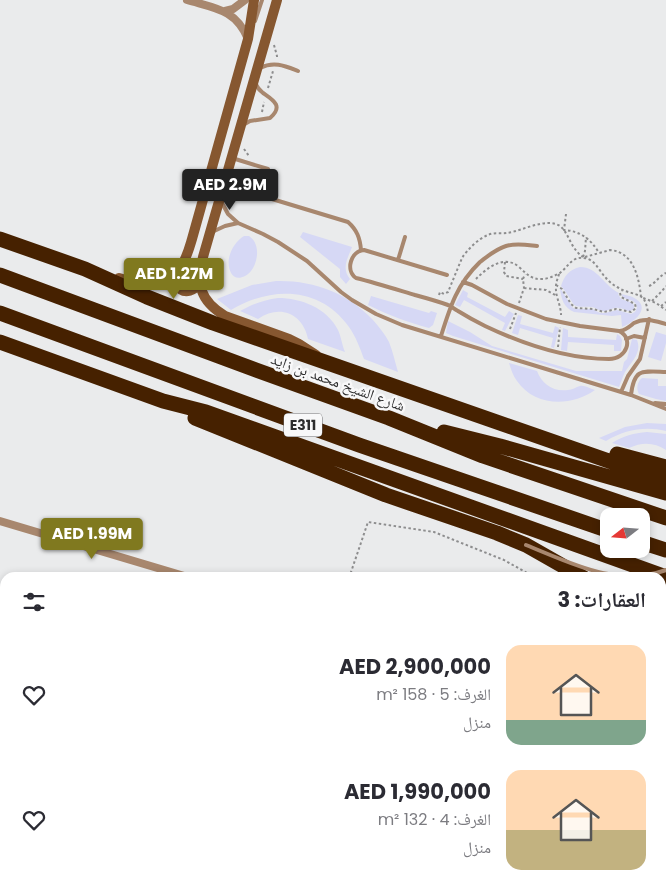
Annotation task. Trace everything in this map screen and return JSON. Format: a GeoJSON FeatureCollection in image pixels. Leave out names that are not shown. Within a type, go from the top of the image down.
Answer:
{"type":"FeatureCollection","features":[{"type":"Feature","properties":{"kind":"highway"},"geometry":{"type":"LineString","coordinates":[[0,239],[85,269],[213,323],[666,481]]}},
{"type":"Feature","properties":{"kind":"highway","name":"شارع الشيخ محمد بن زايد"},"geometry":{"type":"LineString","coordinates":[[0,275],[389,418],[483,456],[666,518]]}},
{"type":"Feature","properties":{"kind":"highway","name":"E311"},"geometry":{"type":"LineString","coordinates":[[0,313],[359,445],[600,528]]}},
{"type":"Feature","properties":{"kind":"highway"},"geometry":{"type":"LineString","coordinates":[[0,342],[163,401],[206,412],[652,572]]}},
{"type":"Feature","properties":{"kind":"highway"},"geometry":{"type":"LineString","coordinates":[[163,401],[203,422],[352,482],[476,525],[526,545],[573,572]]}},
{"type":"Feature","properties":{"kind":"highway"},"geometry":{"type":"LineString","coordinates":[[389,418],[500,446],[666,493]]}},
{"type":"Feature","properties":{"kind":"highway"},"geometry":{"type":"LineString","coordinates":[[575,448],[603,450],[666,467]]}},
{"type":"Feature","properties":{"kind":"highway"},"geometry":{"type":"LineString","coordinates":[[650,545],[666,550]]}},
{"type":"Feature","properties":{"kind":"street"},"geometry":{"type":"LineString","coordinates":[[187,0],[225,11],[237,20],[248,39]]}},
{"type":"Feature","properties":{"kind":"street"},"geometry":{"type":"LineString","coordinates":[[225,11],[245,0]]}},
{"type":"Feature","properties":{"kind":"street"},"geometry":{"type":"LineString","coordinates":[[200,283],[193,290],[185,291],[178,287],[175,279],[189,250],[248,39],[254,0]]}},
{"type":"Feature","properties":{"kind":"street"},"geometry":{"type":"LineString","coordinates":[[277,0],[203,257],[200,283],[208,302],[225,316],[299,344],[325,361]]}},
{"type":"Feature","properties":{"kind":"street"},"geometry":{"type":"LineString","coordinates":[[85,269],[132,282],[144,283],[157,281],[179,269]]}},
{"type":"Feature","properties":{"kind":"street"},"geometry":{"type":"LineString","coordinates":[[0,521],[171,572]]}},
{"type":"Feature","properties":{"kind":"lane"},"geometry":{"type":"LineString","coordinates":[[248,39],[262,0]]}},
{"type":"Feature","properties":{"kind":"lane"},"geometry":{"type":"LineString","coordinates":[[241,126],[250,121],[270,118],[276,111],[275,102],[259,89],[255,76],[265,66],[275,64],[298,70]]}},
{"type":"Feature","properties":{"kind":"lane"},"geometry":{"type":"LineString","coordinates":[[232,158],[268,170]]}},
{"type":"Feature","properties":{"kind":"lane"},"geometry":{"type":"LineString","coordinates":[[220,198],[228,214],[238,223],[263,234],[292,251],[341,292],[376,314],[402,325],[622,392],[666,409]]}},
{"type":"Feature","properties":{"kind":"lane"},"geometry":{"type":"LineString","coordinates":[[272,199],[348,222],[356,230],[362,250]]}},
{"type":"Feature","properties":{"kind":"lane"},"geometry":{"type":"LineString","coordinates":[[210,233],[221,227],[238,223]]}},
{"type":"Feature","properties":{"kind":"lane"},"geometry":{"type":"LineString","coordinates":[[398,260],[405,236]]}},
{"type":"Feature","properties":{"kind":"lane"},"geometry":{"type":"LineString","coordinates":[[440,336],[456,293],[480,262],[500,248],[514,245],[537,246]]}},
{"type":"Feature","properties":{"kind":"lane"},"geometry":{"type":"LineString","coordinates":[[448,276],[362,250],[353,255],[350,270],[354,276],[450,306],[508,336],[534,346],[558,352],[601,358],[616,358],[621,356],[626,349],[626,339],[619,332]]}},
{"type":"Feature","properties":{"kind":"lane"},"geometry":{"type":"LineString","coordinates":[[463,282],[530,313],[580,326],[619,332],[626,330],[639,321],[649,319],[666,324]]}},
{"type":"Feature","properties":{"kind":"lane"},"geometry":{"type":"LineString","coordinates":[[622,392],[628,376],[640,358],[649,319]]}},
{"type":"Feature","properties":{"kind":"lane"},"geometry":{"type":"LineString","coordinates":[[626,339],[634,336],[645,338]]}},
{"type":"Feature","properties":{"kind":"lane"},"geometry":{"type":"LineString","coordinates":[[638,363],[643,372]]}},
{"type":"Feature","properties":{"kind":"lane"},"geometry":{"type":"LineString","coordinates":[[631,395],[633,380],[636,376],[643,372],[666,372]]}},
{"type":"Feature","properties":{"kind":"lane"},"geometry":{"type":"LineString","coordinates":[[650,402],[666,404]]}},
{"type":"Feature","properties":{"kind":"lane"},"geometry":{"type":"LineString","coordinates":[[526,545],[597,572]]}},
{"type":"Feature","properties":{"kind":"path"},"geometry":{"type":"LineString","coordinates":[[566,214],[564,230],[586,237],[600,253]]}},
{"type":"Feature","properties":{"kind":"path"},"geometry":{"type":"LineString","coordinates":[[583,257],[586,237]]}},
{"type":"Feature","properties":{"kind":"path"},"geometry":{"type":"LineString","coordinates":[[472,285],[490,267],[500,262],[515,264],[528,276],[536,279],[550,278],[560,273],[575,259],[614,251],[626,257],[632,264],[638,278],[641,297],[646,304],[649,319]]}},
{"type":"Feature","properties":{"kind":"path"},"geometry":{"type":"LineString","coordinates":[[583,257],[592,260],[614,285],[652,301],[666,310]]}},
{"type":"Feature","properties":{"kind":"path"},"geometry":{"type":"LineString","coordinates":[[505,262],[504,272],[506,276],[524,279]]}},
{"type":"Feature","properties":{"kind":"path"},"geometry":{"type":"LineString","coordinates":[[558,352],[561,308],[556,285],[560,273]]}},
{"type":"Feature","properties":{"kind":"path"},"geometry":{"type":"LineString","coordinates":[[649,286],[659,276],[666,273]]}},
{"type":"Feature","properties":{"kind":"path"},"geometry":{"type":"LineString","coordinates":[[556,285],[562,289],[576,308],[604,312],[620,309],[631,312],[635,310],[635,304],[621,297],[620,293],[623,290]]}},
{"type":"Feature","properties":{"kind":"path"},"geometry":{"type":"LineString","coordinates":[[652,301],[666,286]]}},
{"type":"Feature","properties":{"kind":"path"},"geometry":{"type":"LineString","coordinates":[[524,288],[546,290],[557,296]]}},
{"type":"Feature","properties":{"kind":"path"},"geometry":{"type":"LineString","coordinates":[[661,306],[666,302]]}},
{"type":"Feature","properties":{"kind":"path"},"geometry":{"type":"LineString","coordinates":[[351,572],[368,522],[434,532],[504,560],[525,572]]}},
{"type":"Feature","properties":{"kind":"shaded area"},"geometry":{"type":"Polygon","coordinates":[[[303,232],[352,247],[346,263],[347,275],[350,279],[346,284],[340,277],[340,269],[300,237],[303,232]]]}},
{"type":"Feature","properties":{"kind":"shaded area"},"geometry":{"type":"Polygon","coordinates":[[[244,236],[249,236],[253,240],[256,245],[257,257],[249,273],[237,278],[231,273],[229,258],[234,246],[244,236]]]}},
{"type":"Feature","properties":{"kind":"shaded area"},"geometry":{"type":"Polygon","coordinates":[[[580,267],[596,273],[619,293],[621,299],[633,303],[634,309],[628,311],[616,308],[602,311],[592,307],[574,305],[561,286],[564,279],[573,269],[580,267]]]}},
{"type":"Feature","properties":{"kind":"shaded area"},"geometry":{"type":"Polygon","coordinates":[[[290,281],[316,286],[329,290],[352,302],[373,320],[386,336],[398,372],[364,359],[349,327],[324,304],[309,297],[294,294],[278,294],[246,302],[231,310],[217,299],[252,285],[290,281]]]}},
{"type":"Feature","properties":{"kind":"shaded area"},"geometry":{"type":"Polygon","coordinates":[[[560,288],[573,308],[592,309],[600,313],[617,310],[631,314],[635,312],[636,304],[624,298],[621,294],[636,299],[642,307],[641,311],[635,319],[622,327],[621,315],[612,316],[574,312],[564,303],[560,288]]]}},
{"type":"Feature","properties":{"kind":"shaded area"},"geometry":{"type":"Polygon","coordinates":[[[463,290],[468,293],[467,297],[505,317],[509,311],[514,314],[505,331],[502,330],[505,323],[464,300],[460,307],[455,305],[463,290]]]}},
{"type":"Feature","properties":{"kind":"shaded area"},"geometry":{"type":"Polygon","coordinates":[[[371,296],[429,313],[431,311],[437,313],[433,325],[429,328],[421,326],[375,309],[368,305],[371,296]]]}},
{"type":"Feature","properties":{"kind":"shaded area"},"geometry":{"type":"Polygon","coordinates":[[[278,298],[304,302],[320,310],[333,322],[338,330],[345,352],[308,339],[301,323],[296,317],[289,314],[274,312],[258,319],[240,311],[249,306],[278,298]]]}},
{"type":"Feature","properties":{"kind":"shaded area"},"geometry":{"type":"Polygon","coordinates":[[[518,315],[522,316],[520,324],[553,333],[555,326],[559,328],[554,348],[551,347],[553,338],[520,328],[518,335],[512,333],[518,315]]]}},
{"type":"Feature","properties":{"kind":"shaded area"},"geometry":{"type":"Polygon","coordinates":[[[448,321],[492,346],[576,371],[622,371],[632,339],[637,340],[638,349],[636,357],[625,372],[619,387],[453,336],[446,333],[448,321]]]}},
{"type":"Feature","properties":{"kind":"shaded area"},"geometry":{"type":"Polygon","coordinates":[[[563,328],[568,330],[568,337],[616,340],[617,334],[622,340],[621,351],[614,351],[614,345],[568,342],[567,351],[561,350],[563,328]]]}},
{"type":"Feature","properties":{"kind":"shaded area"},"geometry":{"type":"Polygon","coordinates":[[[656,332],[666,335],[666,343],[661,361],[648,357],[656,332]]]}},
{"type":"Feature","properties":{"kind":"shaded area"},"geometry":{"type":"Polygon","coordinates":[[[509,363],[537,371],[545,383],[558,390],[571,390],[582,386],[595,390],[585,396],[565,401],[543,400],[525,390],[514,377],[509,363]]]}},
{"type":"Feature","properties":{"kind":"shaded area"},"geometry":{"type":"Polygon","coordinates":[[[642,378],[658,379],[658,386],[666,386],[666,401],[639,394],[638,386],[642,378]]]}},
{"type":"Feature","properties":{"kind":"shaded area"},"geometry":{"type":"Polygon","coordinates":[[[647,423],[666,424],[666,431],[642,429],[620,434],[606,441],[599,438],[625,427],[647,423]]]}},
{"type":"Feature","properties":{"kind":"shaded area"},"geometry":{"type":"Polygon","coordinates":[[[647,432],[666,434],[666,450],[652,444],[643,444],[629,448],[612,443],[629,435],[647,432]]]}}]}
